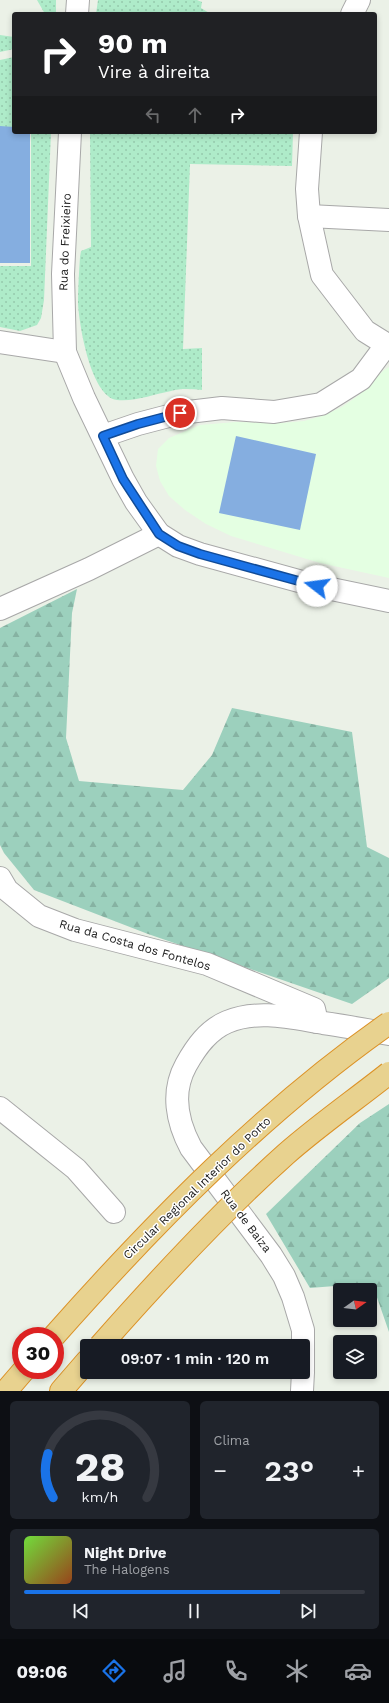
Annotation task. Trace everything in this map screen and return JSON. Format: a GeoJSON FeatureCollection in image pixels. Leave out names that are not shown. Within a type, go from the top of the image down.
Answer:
{"type":"FeatureCollection","features":[{"type":"Feature","properties":{"kind":"highway","name":"Circular Regional Interior do Porto"},"geometry":{"type":"LineString","coordinates":[[62,1327],[118,1264],[223,1160],[271,1117],[354,1048],[389,1023]]}},
{"type":"Feature","properties":{"kind":"highway"},"geometry":{"type":"LineString","coordinates":[[106,1339],[146,1294],[215,1222],[287,1154],[389,1074]]}},
{"type":"Feature","properties":{"kind":"highway"},"geometry":{"type":"LineString","coordinates":[[60,1391],[80,1369]]}},
{"type":"Feature","properties":{"kind":"highway"},"geometry":{"type":"LineString","coordinates":[[6,1391],[16,1379]]}},
{"type":"Feature","properties":{"kind":"street"},"geometry":{"type":"LineString","coordinates":[[77,12],[78,0]]}},
{"type":"Feature","properties":{"kind":"street"},"geometry":{"type":"LineString","coordinates":[[353,12],[359,0]]}},
{"type":"Feature","properties":{"kind":"street","name":"Rua do Freixieiro"},"geometry":{"type":"LineString","coordinates":[[65,352],[63,274],[70,134]]}},
{"type":"Feature","properties":{"kind":"street"},"geometry":{"type":"LineString","coordinates":[[103,436],[138,424],[180,413],[222,408],[274,412],[321,404],[361,379],[388,345],[365,331],[322,275],[309,216],[307,189],[312,134]]}},
{"type":"Feature","properties":{"kind":"street"},"geometry":{"type":"LineString","coordinates":[[309,216],[389,220]]}},
{"type":"Feature","properties":{"kind":"street"},"geometry":{"type":"LineString","coordinates":[[0,342],[65,352],[84,398],[123,479],[159,534],[178,546],[200,554],[317,586],[389,601]]}},
{"type":"Feature","properties":{"kind":"street"},"geometry":{"type":"LineString","coordinates":[[0,609],[89,569],[159,534]]}},
{"type":"Feature","properties":{"kind":"street","name":"Rua da Costa dos Fontelos"},"geometry":{"type":"LineString","coordinates":[[0,878],[7,890],[39,916],[75,930],[207,964],[314,1009],[317,1022]]}},
{"type":"Feature","properties":{"kind":"street","name":"Rua de Baiza"},"geometry":{"type":"LineString","coordinates":[[303,1339],[303,1330],[293,1297],[284,1276],[271,1254],[191,1148],[184,1134],[176,1106],[178,1087],[184,1068],[196,1047],[210,1033],[227,1022],[256,1015],[287,1017],[389,1034]]}},
{"type":"Feature","properties":{"kind":"street"},"geometry":{"type":"LineString","coordinates":[[0,1108],[76,1169],[114,1212]]}},
{"type":"Feature","properties":{"kind":"street","name":"Rua de Baiza"},"geometry":{"type":"LineString","coordinates":[[302,1391],[303,1379]]}},
{"type":"Feature","properties":{"kind":"shaded area"},"geometry":{"type":"Polygon","coordinates":[[[37,0],[56,0],[56,12],[44,12],[37,0]]]}},
{"type":"Feature","properties":{"kind":"shaded area"},"geometry":{"type":"Polygon","coordinates":[[[98,0],[197,0],[202,2],[201,8],[208,12],[96,12],[98,0]]]}},
{"type":"Feature","properties":{"kind":"shaded area"},"geometry":{"type":"Polygon","coordinates":[[[0,35],[12,37],[12,49],[0,52],[0,35]]]}},
{"type":"Feature","properties":{"kind":"shaded area"},"geometry":{"type":"Polygon","coordinates":[[[12,57],[12,127],[0,127],[0,60],[12,57]]]}},
{"type":"Feature","properties":{"kind":"shaded area"},"geometry":{"type":"Polygon","coordinates":[[[0,126],[12,127],[12,134],[30,134],[30,263],[0,263],[0,126]]]}},
{"type":"Feature","properties":{"kind":"shaded area"},"geometry":{"type":"Polygon","coordinates":[[[31,134],[51,134],[44,300],[41,318],[37,325],[20,331],[0,327],[0,266],[31,266],[31,134]]]}},
{"type":"Feature","properties":{"kind":"shaded area"},"geometry":{"type":"Polygon","coordinates":[[[90,134],[293,134],[292,166],[190,164],[183,349],[202,348],[202,390],[179,389],[137,399],[117,400],[108,396],[100,387],[93,374],[88,359],[81,327],[78,303],[81,251],[91,247],[90,134]]]}},
{"type":"Feature","properties":{"kind":"shaded area"},"geometry":{"type":"Polygon","coordinates":[[[389,367],[389,578],[320,563],[231,536],[206,524],[185,510],[169,496],[160,481],[156,466],[158,449],[169,438],[200,425],[236,422],[282,423],[304,421],[322,416],[342,407],[359,395],[384,370],[389,367]]]}},
{"type":"Feature","properties":{"kind":"shaded area"},"geometry":{"type":"Polygon","coordinates":[[[236,436],[316,454],[300,530],[219,513],[236,436]]]}},
{"type":"Feature","properties":{"kind":"green space"},"geometry":{"type":"Polygon","coordinates":[[[77,589],[72,613],[66,738],[79,781],[183,790],[212,755],[232,708],[352,732],[367,847],[389,858],[389,978],[352,1004],[148,934],[34,890],[4,853],[0,845],[0,628],[77,589]]]}},
{"type":"Feature","properties":{"kind":"green space"},"geometry":{"type":"Polygon","coordinates":[[[389,1104],[389,1332],[377,1297],[377,1283],[333,1283],[333,1286],[310,1288],[266,1214],[360,1123],[389,1104]]]}},
{"type":"Feature","properties":{"kind":"route"},"geometry":{"type":"LineString","coordinates":[[180,413],[138,424],[103,436],[123,479],[136,502],[159,534],[178,546],[200,554],[317,586]]}}]}
